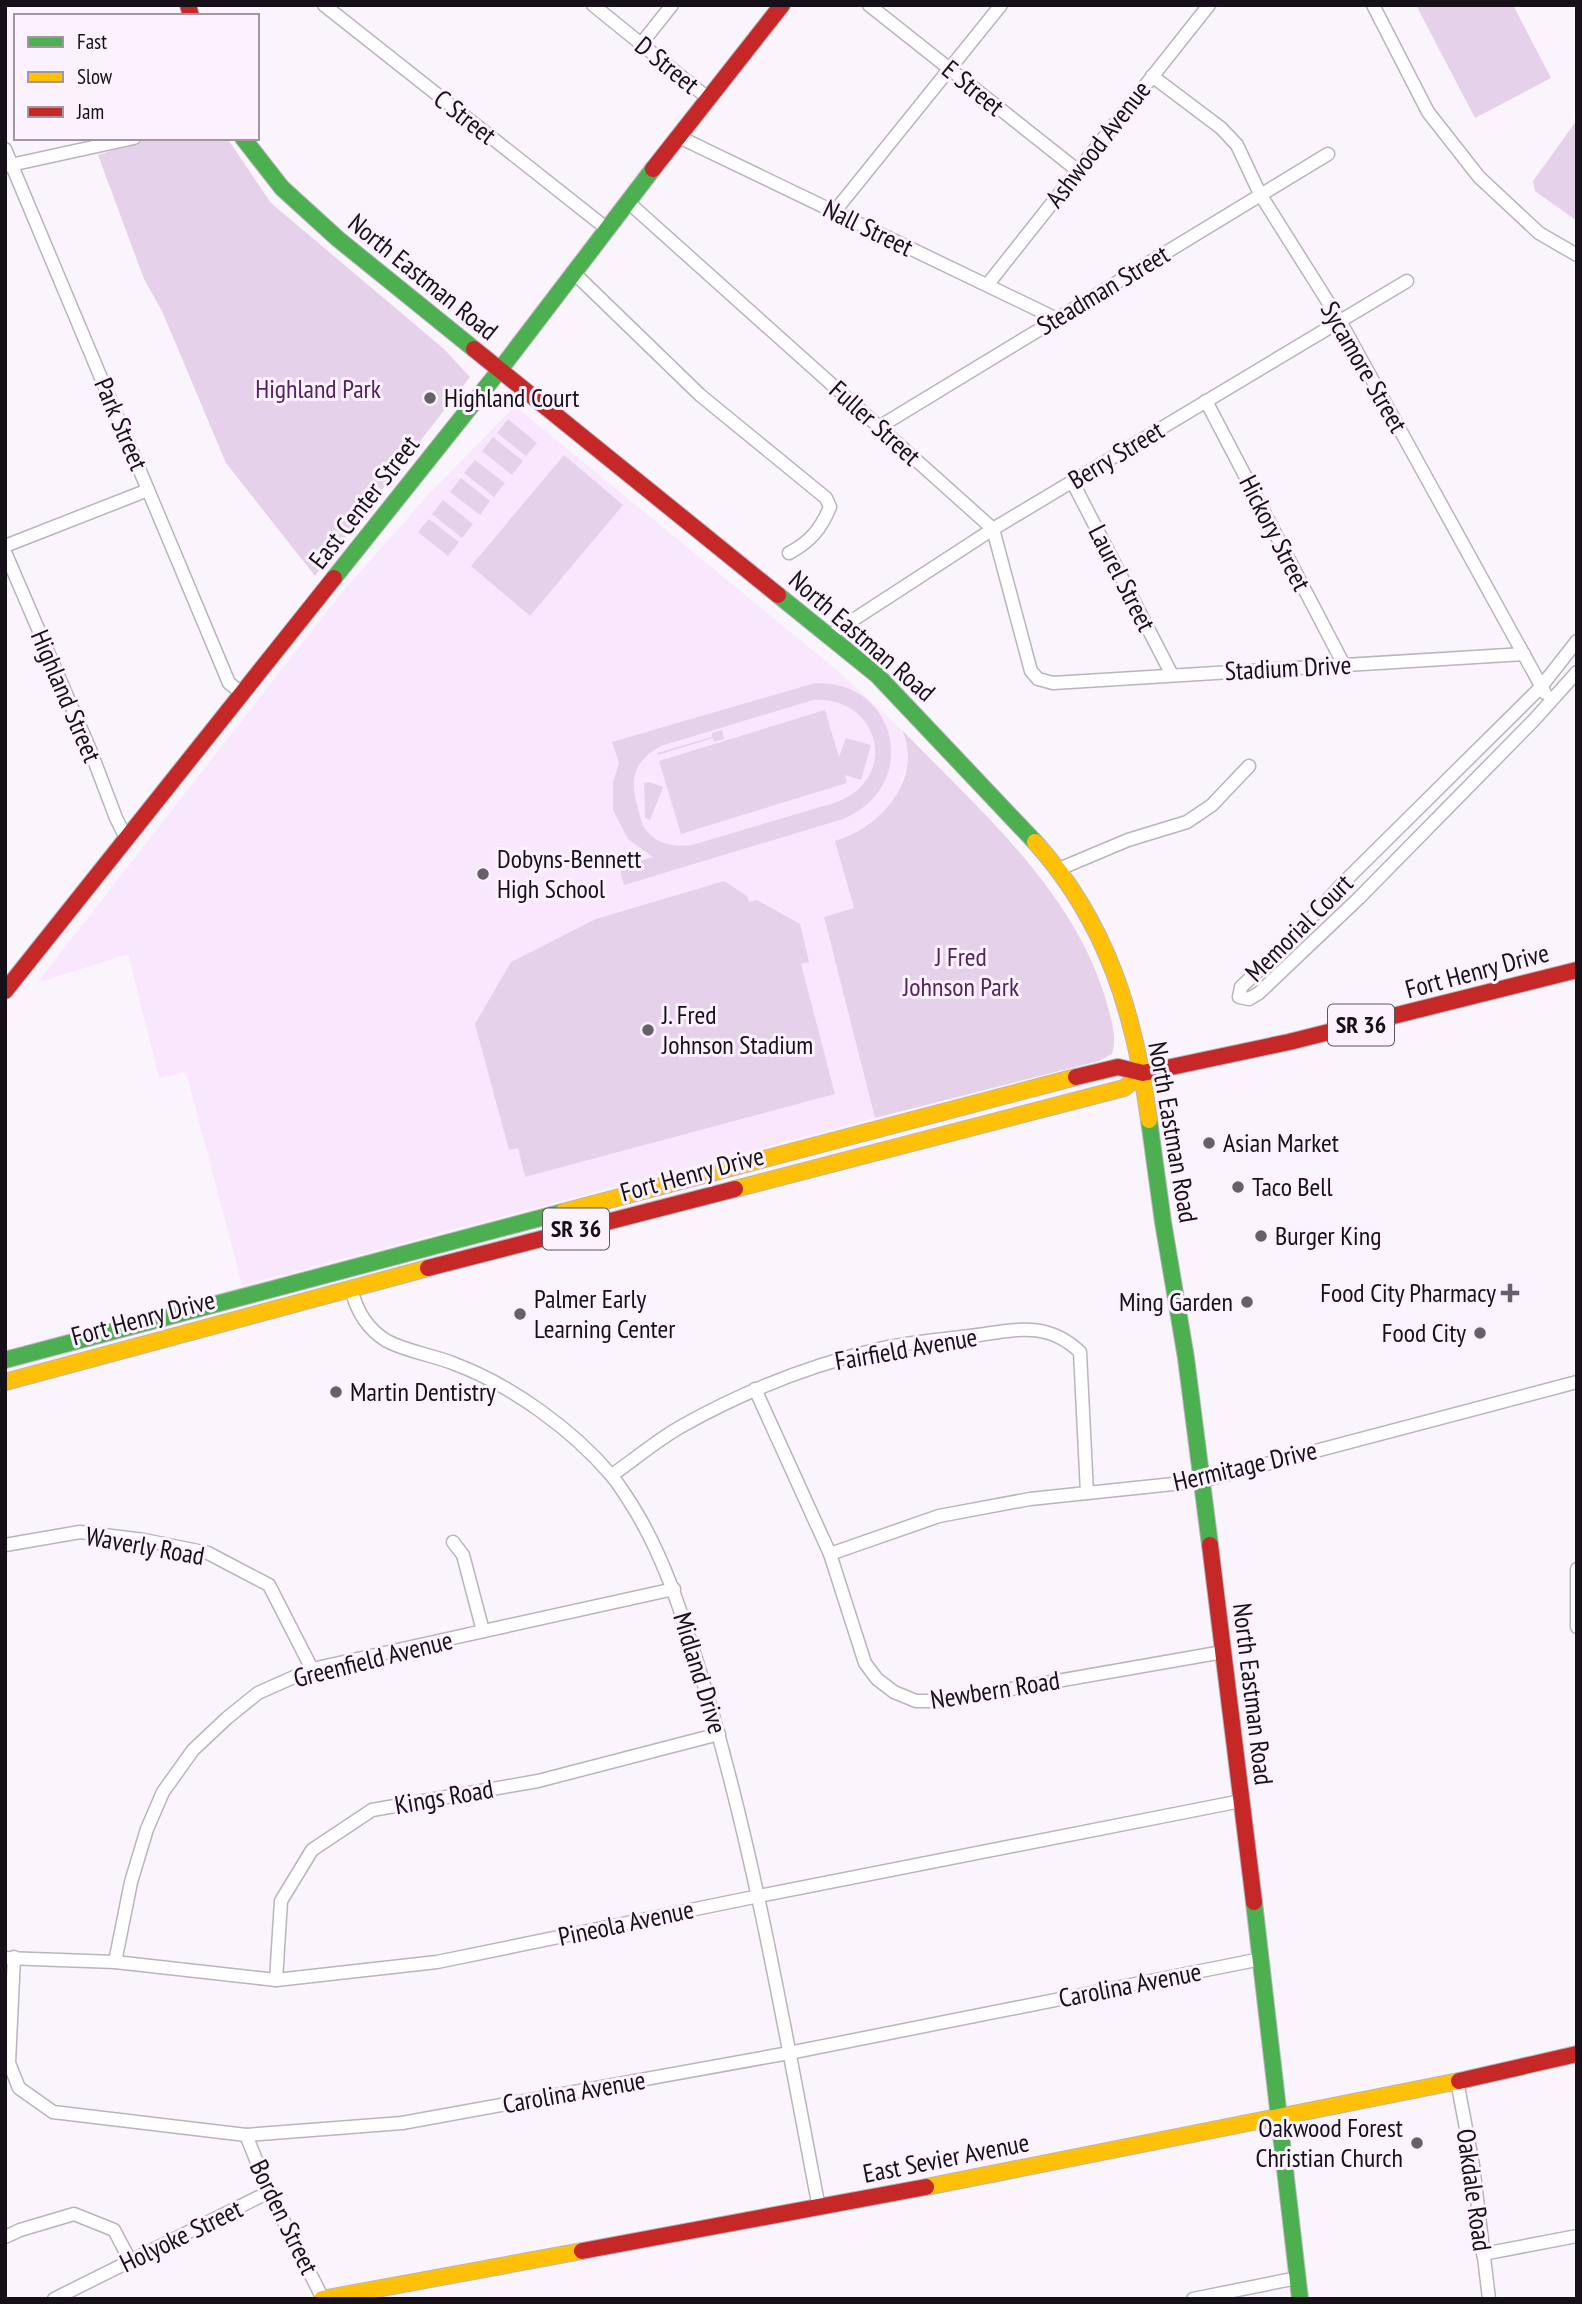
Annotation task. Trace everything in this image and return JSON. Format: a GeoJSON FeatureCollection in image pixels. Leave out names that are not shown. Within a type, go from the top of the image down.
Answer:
{"type":"FeatureCollection","features":[{"type":"Feature","properties":{"kind":"main road","name":"East Center Street"},"geometry":{"type":"LineString","coordinates":[[5,991],[10,977],[127,840],[243,694],[499,371],[606,228],[782,5]]}},
{"type":"Feature","properties":{"kind":"main road","name":"North Eastman Road"},"geometry":{"type":"LineString","coordinates":[[245,140],[282,188],[304,211],[877,674],[1059,869],[1106,948],[1143,1073],[1163,1222],[1186,1358],[1261,1959],[1300,2299]]}},
{"type":"Feature","properties":{"kind":"main road","name":"Fort Henry Drive"},"geometry":{"type":"LineString","coordinates":[[5,1381],[351,1288],[1124,1088],[1143,1073],[1396,1017],[1577,970]]}},
{"type":"Feature","properties":{"kind":"main road","name":"Fort Henry Drive"},"geometry":{"type":"LineString","coordinates":[[5,1360],[1032,1088],[1118,1067],[1143,1073]]}},
{"type":"Feature","properties":{"kind":"main road","name":"East Sevier Avenue"},"geometry":{"type":"LineString","coordinates":[[323,2299],[819,2208],[1457,2081],[1577,2054]]}},
{"type":"Feature","properties":{"kind":"street","name":"C Street"},"geometry":{"type":"LineString","coordinates":[[324,5],[606,228]]}},
{"type":"Feature","properties":{"kind":"street","name":"D Street"},"geometry":{"type":"LineString","coordinates":[[593,5],[709,99]]}},
{"type":"Feature","properties":{"kind":"street"},"geometry":{"type":"LineString","coordinates":[[641,44],[672,5]]}},
{"type":"Feature","properties":{"kind":"street","name":"E Street"},"geometry":{"type":"LineString","coordinates":[[869,5],[1077,170]]}},
{"type":"Feature","properties":{"kind":"street"},"geometry":{"type":"LineString","coordinates":[[835,211],[1001,5]]}},
{"type":"Feature","properties":{"kind":"street","name":"Ashwood Avenue"},"geometry":{"type":"LineString","coordinates":[[988,284],[1209,5]]}},
{"type":"Feature","properties":{"kind":"street"},"geometry":{"type":"LineString","coordinates":[[1373,5],[1429,112],[1479,177],[1539,233],[1577,255]]}},
{"type":"Feature","properties":{"kind":"street","name":"Sycamore Street"},"geometry":{"type":"LineString","coordinates":[[1152,76],[1221,128],[1237,145],[1260,194],[1340,321],[1524,654],[1540,688],[1552,700]]}},
{"type":"Feature","properties":{"kind":"street","name":"Nall Street"},"geometry":{"type":"LineString","coordinates":[[679,137],[1057,319]]}},
{"type":"Feature","properties":{"kind":"street"},"geometry":{"type":"LineString","coordinates":[[8,165],[127,140]]}},
{"type":"Feature","properties":{"kind":"street","name":"Park Street"},"geometry":{"type":"LineString","coordinates":[[5,149],[8,165],[229,683],[243,694]]}},
{"type":"Feature","properties":{"kind":"street","name":"Steadman Street"},"geometry":{"type":"LineString","coordinates":[[879,426],[1328,154]]}},
{"type":"Feature","properties":{"kind":"street","name":"Fuller Street"},"geometry":{"type":"LineString","coordinates":[[628,202],[993,529]]}},
{"type":"Feature","properties":{"kind":"street"},"geometry":{"type":"LineString","coordinates":[[573,272],[700,395],[826,498],[830,507],[824,521],[810,540],[789,553]]}},
{"type":"Feature","properties":{"kind":"street","name":"Berry Street"},"geometry":{"type":"LineString","coordinates":[[830,635],[993,529],[1406,281]]}},
{"type":"Feature","properties":{"kind":"street","name":"Hickory Street"},"geometry":{"type":"LineString","coordinates":[[1206,401],[1343,665]]}},
{"type":"Feature","properties":{"kind":"street","name":"Laurel Street"},"geometry":{"type":"LineString","coordinates":[[1072,481],[1172,675]]}},
{"type":"Feature","properties":{"kind":"street"},"geometry":{"type":"LineString","coordinates":[[5,546],[148,490]]}},
{"type":"Feature","properties":{"kind":"street","name":"Stadium Drive"},"geometry":{"type":"LineString","coordinates":[[993,529],[1031,671],[1038,679],[1053,682],[1524,654]]}},
{"type":"Feature","properties":{"kind":"street","name":"Highland Street"},"geometry":{"type":"LineString","coordinates":[[5,552],[127,840]]}},
{"type":"Feature","properties":{"kind":"street","name":"Memorial Court"},"geometry":{"type":"LineString","coordinates":[[1577,641],[1540,688],[1343,883],[1287,944],[1241,987],[1238,993],[1241,999],[1249,999],[1259,993],[1359,898],[1577,672]]}},
{"type":"Feature","properties":{"kind":"street"},"geometry":{"type":"LineString","coordinates":[[1059,869],[1120,843],[1187,822],[1212,805],[1249,766]]}},
{"type":"Feature","properties":{"kind":"street"},"geometry":{"type":"LineString","coordinates":[[1343,883],[1359,898]]}},
{"type":"Feature","properties":{"kind":"street","name":"Midland Drive"},"geometry":{"type":"LineString","coordinates":[[351,1288],[355,1305],[369,1327],[387,1340],[456,1364],[500,1386],[551,1418],[612,1475],[640,1519],[674,1589],[719,1734],[759,1896],[819,2208]]}},
{"type":"Feature","properties":{"kind":"street","name":"Fairfield Avenue"},"geometry":{"type":"LineString","coordinates":[[612,1475],[680,1427],[755,1389],[814,1367],[877,1349],[950,1338],[1044,1330],[1069,1342],[1080,1352],[1083,1369],[1087,1493]]}},
{"type":"Feature","properties":{"kind":"street","name":"Hermitage Drive"},"geometry":{"type":"LineString","coordinates":[[830,1554],[939,1516],[993,1505],[1202,1481],[1576,1385]]}},
{"type":"Feature","properties":{"kind":"street","name":"Newbern Road"},"geometry":{"type":"LineString","coordinates":[[755,1389],[830,1554],[865,1663],[877,1679],[894,1692],[916,1702],[943,1701],[1223,1652]]}},
{"type":"Feature","properties":{"kind":"street","name":"Waverly Road"},"geometry":{"type":"LineString","coordinates":[[5,1545],[80,1532],[144,1540],[208,1553],[269,1585],[312,1669]]}},
{"type":"Feature","properties":{"kind":"street"},"geometry":{"type":"LineString","coordinates":[[453,1542],[463,1555],[483,1631]]}},
{"type":"Feature","properties":{"kind":"street"},"geometry":{"type":"LineString","coordinates":[[1577,1569],[1577,1628]]}},
{"type":"Feature","properties":{"kind":"street","name":"Greenfield Avenue"},"geometry":{"type":"LineString","coordinates":[[115,1962],[131,1882],[146,1829],[163,1792],[193,1750],[258,1693],[312,1669],[674,1589]]}},
{"type":"Feature","properties":{"kind":"street","name":"Kings Road"},"geometry":{"type":"LineString","coordinates":[[276,1980],[281,1901],[312,1850],[372,1810],[538,1781],[719,1734]]}},
{"type":"Feature","properties":{"kind":"street","name":"Pineola Avenue"},"geometry":{"type":"LineString","coordinates":[[10,1958],[115,1962],[276,1980],[437,1962],[1241,1801]]}},
{"type":"Feature","properties":{"kind":"street","name":"Carolina Avenue"},"geometry":{"type":"LineString","coordinates":[[10,1958],[9,2063],[19,2088],[53,2112],[246,2134],[401,2123],[789,2053],[1261,1959]]}},
{"type":"Feature","properties":{"kind":"street","name":"Oakdale Road"},"geometry":{"type":"LineString","coordinates":[[1457,2081],[1473,2165],[1489,2299]]}},
{"type":"Feature","properties":{"kind":"street","name":"Borden Street"},"geometry":{"type":"LineString","coordinates":[[246,2134],[269,2192],[323,2299]]}},
{"type":"Feature","properties":{"kind":"street","name":"Holyoke Street"},"geometry":{"type":"LineString","coordinates":[[54,2299],[269,2192]]}},
{"type":"Feature","properties":{"kind":"street"},"geometry":{"type":"LineString","coordinates":[[5,2237],[74,2214],[114,2230],[131,2262]]}},
{"type":"Feature","properties":{"kind":"street"},"geometry":{"type":"LineString","coordinates":[[1483,2254],[1577,2235]]}},
{"type":"Feature","properties":{"kind":"street"},"geometry":{"type":"LineString","coordinates":[[1193,2299],[1297,2278]]}},
{"type":"Feature","properties":{"kind":"shaded area","name":"Dobyns-Bennett High School"},"geometry":{"type":"Polygon","coordinates":[[[515,406],[838,671],[902,730],[908,750],[907,764],[895,799],[882,814],[850,836],[854,908],[824,917],[875,1118],[242,1285],[186,1072],[159,1078],[128,954],[37,983],[339,596],[428,495],[515,406]]]}},
{"type":"Feature","properties":{"kind":"green space"},"geometry":{"type":"Polygon","coordinates":[[[1416,5],[1513,5],[1551,78],[1475,118],[1416,5]]]}},
{"type":"Feature","properties":{"kind":"green space"},"geometry":{"type":"Polygon","coordinates":[[[1577,120],[1577,221],[1535,191],[1533,181],[1577,120]]]}},
{"type":"Feature","properties":{"kind":"green space","name":"Highland Park"},"geometry":{"type":"Polygon","coordinates":[[[146,140],[228,140],[271,203],[444,349],[470,377],[315,576],[226,463],[162,311],[144,279],[98,155],[146,140]]]}},
{"type":"Feature","properties":{"kind":"green space"},"geometry":{"type":"Polygon","coordinates":[[[508,419],[537,443],[526,456],[497,433],[508,419]]]}},
{"type":"Feature","properties":{"kind":"green space"},"geometry":{"type":"Polygon","coordinates":[[[493,437],[523,461],[512,475],[482,451],[493,437]]]}},
{"type":"Feature","properties":{"kind":"green space"},"geometry":{"type":"Polygon","coordinates":[[[564,455],[623,505],[530,616],[471,566],[564,455]]]}},
{"type":"Feature","properties":{"kind":"green space"},"geometry":{"type":"Polygon","coordinates":[[[475,460],[505,483],[494,497],[464,473],[475,460]]]}},
{"type":"Feature","properties":{"kind":"green space"},"geometry":{"type":"Polygon","coordinates":[[[461,478],[490,501],[480,515],[450,492],[461,478]]]}},
{"type":"Feature","properties":{"kind":"green space"},"geometry":{"type":"Polygon","coordinates":[[[443,500],[473,524],[462,538],[432,514],[443,500]]]}},
{"type":"Feature","properties":{"kind":"green space"},"geometry":{"type":"Polygon","coordinates":[[[429,519],[459,542],[448,556],[418,532],[429,519]]]}},
{"type":"Feature","properties":{"kind":"green space"},"geometry":{"type":"Polygon","coordinates":[[[815,683],[844,687],[866,698],[881,716],[890,738],[891,761],[883,784],[868,804],[843,819],[624,885],[619,867],[653,857],[628,839],[613,810],[613,782],[619,763],[612,742],[815,683]],[[813,700],[661,746],[641,762],[636,771],[634,791],[643,826],[652,837],[664,843],[692,845],[837,802],[857,791],[869,775],[875,758],[874,740],[867,724],[854,711],[836,702],[813,700]]]}},
{"type":"Feature","properties":{"kind":"green space"},"geometry":{"type":"Polygon","coordinates":[[[825,710],[839,757],[846,738],[871,745],[861,780],[845,775],[847,783],[681,834],[659,761],[825,710]]]}},
{"type":"Feature","properties":{"kind":"green space"},"geometry":{"type":"Polygon","coordinates":[[[722,730],[724,739],[714,742],[713,738],[658,755],[657,753],[712,737],[712,733],[722,730]]]}},
{"type":"Feature","properties":{"kind":"green space","name":"J Fred Johnson Park"},"geometry":{"type":"Polygon","coordinates":[[[902,730],[994,824],[1050,891],[1074,927],[1093,966],[1108,1007],[1114,1042],[1112,1054],[1099,1061],[875,1118],[824,917],[854,908],[835,841],[868,825],[894,799],[907,766],[907,748],[902,730]]]}},
{"type":"Feature","properties":{"kind":"green space"},"geometry":{"type":"Polygon","coordinates":[[[644,783],[663,787],[650,820],[645,818],[644,783]]]}},
{"type":"Feature","properties":{"kind":"green space","name":"J. Fred Johnson Stadium"},"geometry":{"type":"Polygon","coordinates":[[[724,881],[747,896],[749,902],[757,900],[800,924],[809,962],[801,964],[835,1094],[525,1177],[518,1148],[509,1150],[475,1024],[511,962],[596,919],[724,881]]]}},
{"type":"Feature","properties":{"kind":"traffic: fast"},"geometry":{"type":"LineString","coordinates":[[245,140],[282,188],[338,239],[474,349]]}},
{"type":"Feature","properties":{"kind":"traffic: fast"},"geometry":{"type":"LineString","coordinates":[[334,578],[499,371],[653,169]]}},
{"type":"Feature","properties":{"kind":"traffic: fast"},"geometry":{"type":"LineString","coordinates":[[778,595],[877,675],[1035,842]]}},
{"type":"Feature","properties":{"kind":"traffic: fast"},"geometry":{"type":"LineString","coordinates":[[1149,1120],[1186,1358],[1210,1545]]}},
{"type":"Feature","properties":{"kind":"traffic: fast"},"geometry":{"type":"LineString","coordinates":[[5,1360],[563,1212]]}},
{"type":"Feature","properties":{"kind":"traffic: fast"},"geometry":{"type":"LineString","coordinates":[[1254,1902],[1300,2299]]}},
{"type":"Feature","properties":{"kind":"traffic: slow"},"geometry":{"type":"LineString","coordinates":[[1035,842],[1081,904],[1114,972],[1135,1044],[1149,1120]]}},
{"type":"Feature","properties":{"kind":"traffic: slow"},"geometry":{"type":"LineString","coordinates":[[735,1189],[1124,1088],[1143,1073]]}},
{"type":"Feature","properties":{"kind":"traffic: slow"},"geometry":{"type":"LineString","coordinates":[[563,1212],[1076,1077]]}},
{"type":"Feature","properties":{"kind":"traffic: slow"},"geometry":{"type":"LineString","coordinates":[[5,1382],[428,1268]]}},
{"type":"Feature","properties":{"kind":"traffic: slow"},"geometry":{"type":"LineString","coordinates":[[926,2187],[1459,2081]]}},
{"type":"Feature","properties":{"kind":"traffic: slow"},"geometry":{"type":"LineString","coordinates":[[322,2299],[582,2251]]}},
{"type":"Feature","properties":{"kind":"traffic: jam"},"geometry":{"type":"LineString","coordinates":[[188,5],[190,14]]}},
{"type":"Feature","properties":{"kind":"traffic: jam"},"geometry":{"type":"LineString","coordinates":[[653,169],[782,5]]}},
{"type":"Feature","properties":{"kind":"traffic: jam"},"geometry":{"type":"LineString","coordinates":[[474,349],[778,595]]}},
{"type":"Feature","properties":{"kind":"traffic: jam"},"geometry":{"type":"LineString","coordinates":[[5,991],[334,578]]}},
{"type":"Feature","properties":{"kind":"traffic: jam"},"geometry":{"type":"LineString","coordinates":[[1076,1077],[1118,1067],[1143,1073],[1289,1042],[1577,970]]}},
{"type":"Feature","properties":{"kind":"traffic: jam"},"geometry":{"type":"LineString","coordinates":[[428,1268],[735,1189]]}},
{"type":"Feature","properties":{"kind":"traffic: jam"},"geometry":{"type":"LineString","coordinates":[[1210,1545],[1254,1902]]}},
{"type":"Feature","properties":{"kind":"traffic: jam"},"geometry":{"type":"LineString","coordinates":[[1459,2081],[1577,2054]]}},
{"type":"Feature","properties":{"kind":"traffic: jam"},"geometry":{"type":"LineString","coordinates":[[582,2251],[926,2187]]}},
{"type":"Feature","properties":{"kind":"place","name":"Highland Court"},"geometry":{"type":"Point","coordinates":[430,398]}},
{"type":"Feature","properties":{"kind":"place","name":"Dobyns-Bennett High School"},"geometry":{"type":"Point","coordinates":[483,874]}},
{"type":"Feature","properties":{"kind":"place","name":"J. Fred Johnson Stadium"},"geometry":{"type":"Point","coordinates":[648,1030]}},
{"type":"Feature","properties":{"kind":"place","name":"Asian Market"},"geometry":{"type":"Point","coordinates":[1209,1143]}},
{"type":"Feature","properties":{"kind":"place","name":"Taco Bell"},"geometry":{"type":"Point","coordinates":[1238,1187]}},
{"type":"Feature","properties":{"kind":"place","name":"Burger King"},"geometry":{"type":"Point","coordinates":[1261,1236]}},
{"type":"Feature","properties":{"kind":"place","name":"Food City Pharmacy"},"geometry":{"type":"Point","coordinates":[1510,1293]}},
{"type":"Feature","properties":{"kind":"place","name":"Ming Garden"},"geometry":{"type":"Point","coordinates":[1247,1302]}},
{"type":"Feature","properties":{"kind":"place","name":"Palmer Early Learning Center"},"geometry":{"type":"Point","coordinates":[520,1314]}},
{"type":"Feature","properties":{"kind":"place","name":"Food City"},"geometry":{"type":"Point","coordinates":[1480,1333]}},
{"type":"Feature","properties":{"kind":"place","name":"Martin Dentistry"},"geometry":{"type":"Point","coordinates":[336,1392]}},
{"type":"Feature","properties":{"kind":"place","name":"Oakwood Forest Christian Church"},"geometry":{"type":"Point","coordinates":[1417,2143]}}]}
